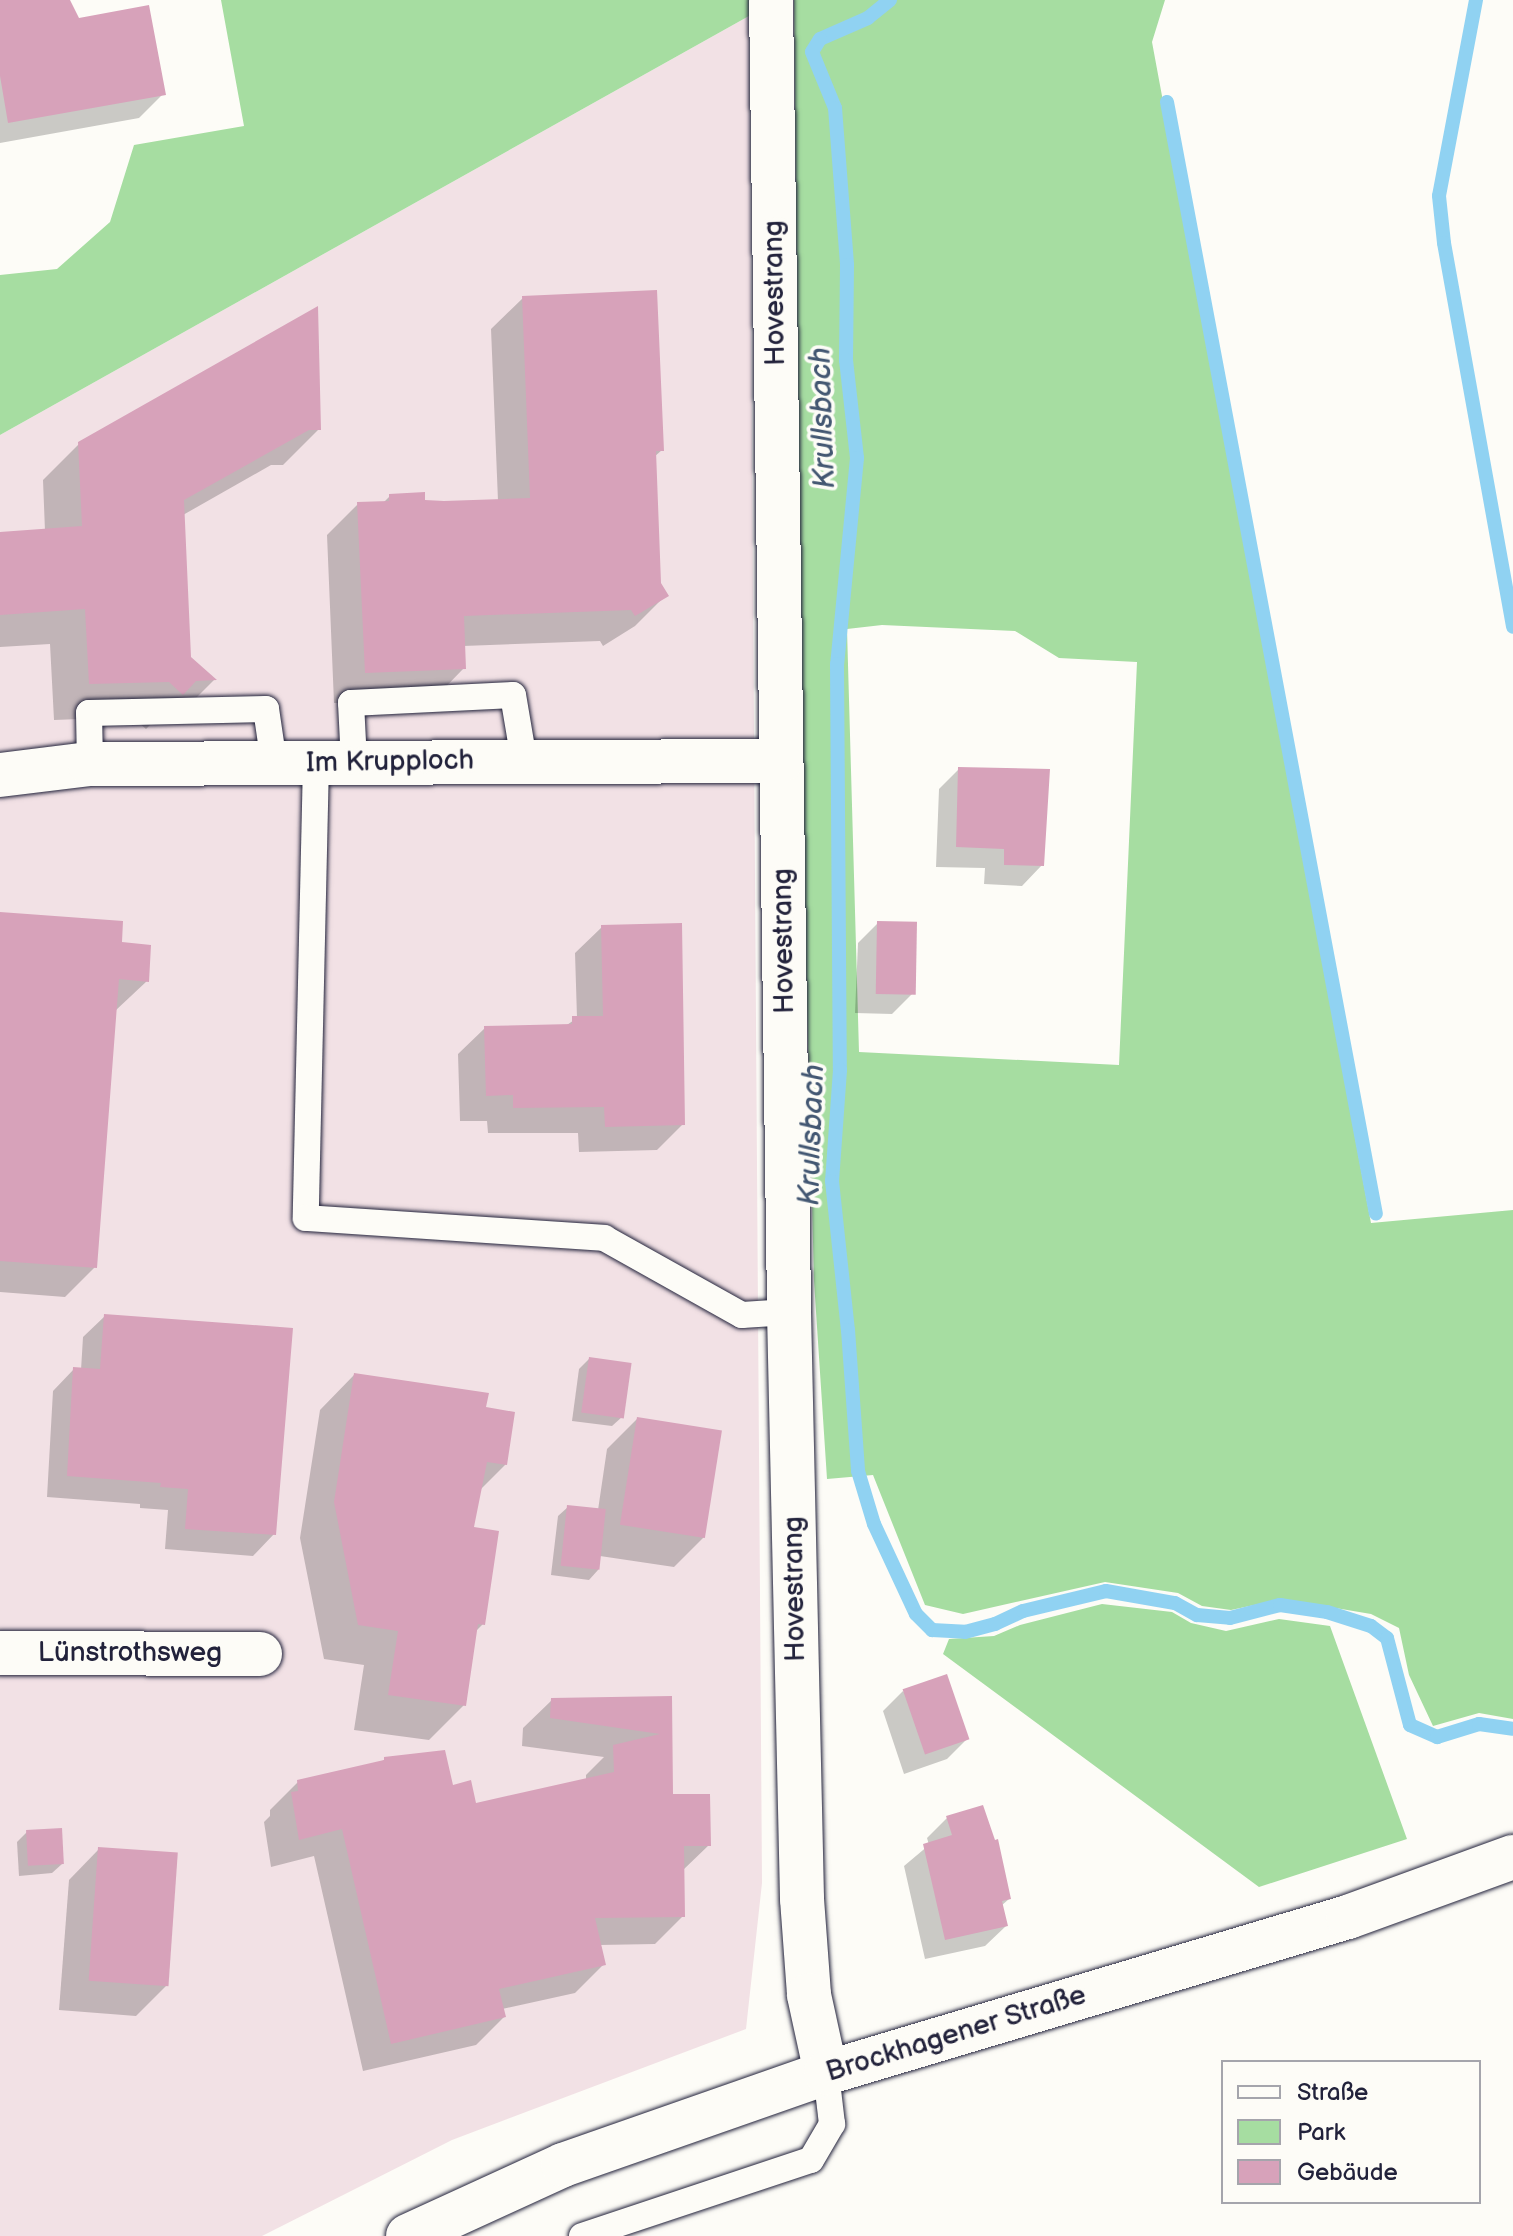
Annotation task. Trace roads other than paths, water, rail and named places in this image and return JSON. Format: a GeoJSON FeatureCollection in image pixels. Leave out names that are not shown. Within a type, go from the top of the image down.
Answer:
{"type":"FeatureCollection","features":[{"type":"Feature","properties":{"kind":"street","name":"Hovestrang"},"geometry":{"type":"LineString","coordinates":[[771,0],[789,1312],[802,1899],[809,1995],[826,2073]]}},
{"type":"Feature","properties":{"kind":"street","name":"Im Krupploch"},"geometry":{"type":"LineString","coordinates":[[0,775],[90,764],[781,761]]}},
{"type":"Feature","properties":{"kind":"street","name":"Lünstrothsweg"},"geometry":{"type":"LineString","coordinates":[[0,1653],[260,1654]]}},
{"type":"Feature","properties":{"kind":"street","name":"Brockhagener Straße"},"geometry":{"type":"LineString","coordinates":[[408,2236],[563,2165],[826,2073],[1348,1917],[1513,1857]]}},
{"type":"Feature","properties":{"kind":"lane"},"geometry":{"type":"LineString","coordinates":[[524,760],[513,695],[351,703],[315,762],[306,1218],[604,1238],[742,1315],[789,1312]]}},
{"type":"Feature","properties":{"kind":"lane"},"geometry":{"type":"LineString","coordinates":[[582,2236],[811,2160],[832,2124],[826,2073]]}},
{"type":"Feature","properties":{"kind":"waterway","name":"Krullsbach"},"geometry":{"type":"LineString","coordinates":[[890,0],[868,18],[820,39],[812,52],[835,108],[847,265],[846,360],[857,458],[837,664],[840,1070],[832,1181],[848,1330],[858,1471],[874,1524],[916,1614],[932,1630],[965,1632],[995,1624],[1023,1611],[1106,1591],[1175,1603],[1197,1615],[1230,1618],[1280,1605],[1327,1612],[1371,1626],[1387,1638],[1410,1725],[1437,1737],[1479,1724],[1513,1729]]}},
{"type":"Feature","properties":{"kind":"waterway"},"geometry":{"type":"LineString","coordinates":[[1476,0],[1439,196],[1444,243],[1513,627]]}},
{"type":"Feature","properties":{"kind":"waterway"},"geometry":{"type":"LineString","coordinates":[[1167,102],[1376,1214]]}}]}
